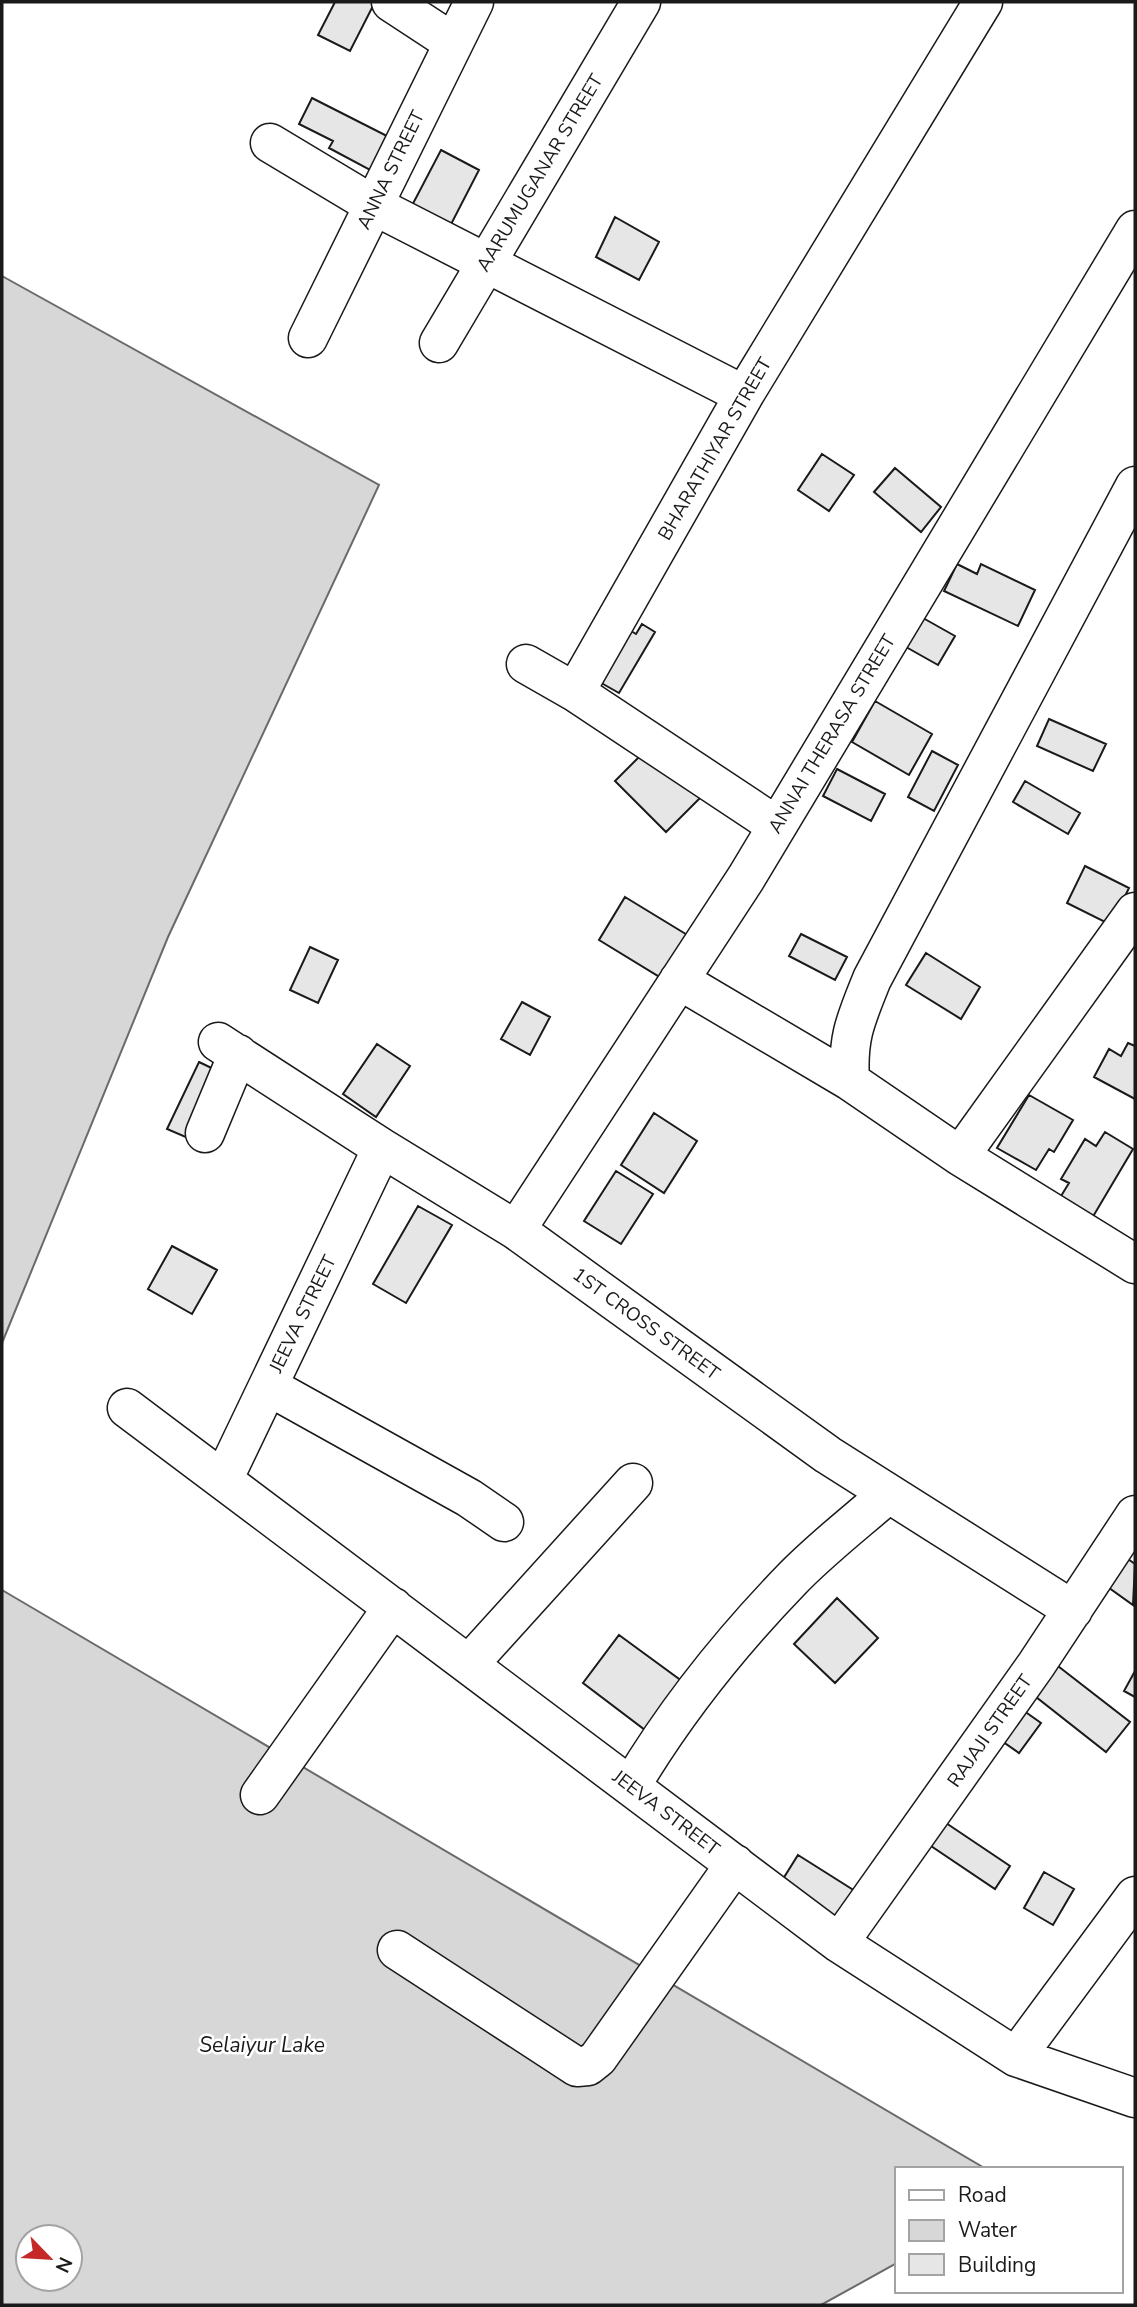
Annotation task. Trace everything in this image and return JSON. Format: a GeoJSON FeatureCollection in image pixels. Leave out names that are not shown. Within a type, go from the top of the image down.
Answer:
{"type":"FeatureCollection","features":[{"type":"Feature","properties":{"kind":"street"},"geometry":{"type":"LineString","coordinates":[[391,2],[452,42]]}},
{"type":"Feature","properties":{"kind":"street","name":"ANNA STREET"},"geometry":{"type":"LineString","coordinates":[[308,338],[474,2]]}},
{"type":"Feature","properties":{"kind":"street","name":"AARUMUGANAR STREET"},"geometry":{"type":"LineString","coordinates":[[439,343],[641,2]]}},
{"type":"Feature","properties":{"kind":"street","name":"BHARATHIYAR STREET"},"geometry":{"type":"LineString","coordinates":[[575,692],[744,395],[984,2]]}},
{"type":"Feature","properties":{"kind":"street"},"geometry":{"type":"LineString","coordinates":[[270,143],[375,206],[744,395]]}},
{"type":"Feature","properties":{"kind":"street","name":"ANNAI THERASA STREET"},"geometry":{"type":"LineString","coordinates":[[516,1230],[776,826],[1135,230]]}},
{"type":"Feature","properties":{"kind":"street"},"geometry":{"type":"LineString","coordinates":[[850,1081],[848,1049],[853,1026],[872,979],[1135,486]]}},
{"type":"Feature","properties":{"kind":"street"},"geometry":{"type":"LineString","coordinates":[[526,664],[575,692],[776,826]]}},
{"type":"Feature","properties":{"kind":"street"},"geometry":{"type":"LineString","coordinates":[[960,1156],[1135,912]]}},
{"type":"Feature","properties":{"kind":"street"},"geometry":{"type":"LineString","coordinates":[[679,980],[850,1081],[960,1156],[1135,1264]]}},
{"type":"Feature","properties":{"kind":"street","name":"1ST CROSS STREET"},"geometry":{"type":"LineString","coordinates":[[205,1133],[228,1048],[383,1149],[516,1230],[828,1455],[1073,1610]]}},
{"type":"Feature","properties":{"kind":"street","name":"JEEVA STREET"},"geometry":{"type":"LineString","coordinates":[[223,1480],[383,1149]]}},
{"type":"Feature","properties":{"kind":"street"},"geometry":{"type":"LineString","coordinates":[[268,1386],[470,1498],[503,1522]]}},
{"type":"Feature","properties":{"kind":"street","name":"JEEVA STREET"},"geometry":{"type":"LineString","coordinates":[[127,1408],[839,1943],[1016,2057],[1135,2098]]}},
{"type":"Feature","properties":{"kind":"street"},"geometry":{"type":"LineString","coordinates":[[469,1664],[633,1483]]}},
{"type":"Feature","properties":{"kind":"street"},"geometry":{"type":"LineString","coordinates":[[631,1786],[659,1740],[697,1688],[792,1579],[888,1494]]}},
{"type":"Feature","properties":{"kind":"street","name":"RAJAJI STREET"},"geometry":{"type":"LineString","coordinates":[[839,1943],[1073,1610],[1135,1515]]}},
{"type":"Feature","properties":{"kind":"street"},"geometry":{"type":"LineString","coordinates":[[260,1795],[393,1607]]}},
{"type":"Feature","properties":{"kind":"street"},"geometry":{"type":"LineString","coordinates":[[397,1950],[578,2067],[589,2066],[598,2058],[735,1864]]}},
{"type":"Feature","properties":{"kind":"street"},"geometry":{"type":"LineString","coordinates":[[1016,2057],[1135,1896]]}},
{"type":"Feature","properties":{"kind":"water"},"geometry":{"type":"Polygon","coordinates":[[[2,276],[379,485],[168,937],[2,1343],[2,276]]]}},
{"type":"Feature","properties":{"kind":"water","name":"Selaiyur Lake"},"geometry":{"type":"Polygon","coordinates":[[[2,1590],[983,2167],[895,2167],[895,2264],[821,2305],[2,2305],[2,1590]]]}},
{"type":"Feature","properties":{"kind":"building"},"geometry":{"type":"Polygon","coordinates":[[[335,2],[375,2],[350,51],[318,35],[335,2]]]}},
{"type":"Feature","properties":{"kind":"building"},"geometry":{"type":"Polygon","coordinates":[[[312,98],[387,136],[370,170],[329,148],[333,141],[299,124],[312,98]]]}},
{"type":"Feature","properties":{"kind":"building"},"geometry":{"type":"Polygon","coordinates":[[[441,150],[479,170],[446,234],[407,215],[441,150]]]}},
{"type":"Feature","properties":{"kind":"building"},"geometry":{"type":"Polygon","coordinates":[[[615,217],[659,242],[639,280],[596,257],[615,217]]]}},
{"type":"Feature","properties":{"kind":"building"},"geometry":{"type":"Polygon","coordinates":[[[822,454],[854,475],[829,511],[798,490],[822,454]]]}},
{"type":"Feature","properties":{"kind":"building"},"geometry":{"type":"Polygon","coordinates":[[[895,468],[941,507],[921,532],[874,492],[895,468]]]}},
{"type":"Feature","properties":{"kind":"building"},"geometry":{"type":"Polygon","coordinates":[[[957,564],[977,574],[981,564],[1035,590],[1018,626],[944,591],[957,564]]]}},
{"type":"Feature","properties":{"kind":"building"},"geometry":{"type":"Polygon","coordinates":[[[923,618],[955,636],[938,665],[906,647],[923,618]]]}},
{"type":"Feature","properties":{"kind":"building"},"geometry":{"type":"Polygon","coordinates":[[[642,624],[655,632],[619,693],[596,680],[626,628],[636,634],[642,624]]]}},
{"type":"Feature","properties":{"kind":"building"},"geometry":{"type":"Polygon","coordinates":[[[875,701],[932,734],[909,775],[852,742],[875,701]]]}},
{"type":"Feature","properties":{"kind":"building"},"geometry":{"type":"Polygon","coordinates":[[[1049,719],[1106,744],[1093,771],[1037,746],[1049,719]]]}},
{"type":"Feature","properties":{"kind":"building"},"geometry":{"type":"Polygon","coordinates":[[[651,745],[702,796],[666,832],[615,781],[651,745]]]}},
{"type":"Feature","properties":{"kind":"building"},"geometry":{"type":"Polygon","coordinates":[[[932,751],[958,765],[934,811],[908,797],[932,751]]]}},
{"type":"Feature","properties":{"kind":"building"},"geometry":{"type":"Polygon","coordinates":[[[837,769],[885,794],[871,821],[823,796],[837,769]]]}},
{"type":"Feature","properties":{"kind":"building"},"geometry":{"type":"Polygon","coordinates":[[[1025,781],[1080,813],[1068,834],[1013,802],[1025,781]]]}},
{"type":"Feature","properties":{"kind":"building"},"geometry":{"type":"Polygon","coordinates":[[[1085,866],[1129,888],[1111,925],[1067,903],[1085,866]]]}},
{"type":"Feature","properties":{"kind":"building"},"geometry":{"type":"Polygon","coordinates":[[[625,897],[689,936],[663,979],[599,940],[625,897]]]}},
{"type":"Feature","properties":{"kind":"building"},"geometry":{"type":"Polygon","coordinates":[[[801,934],[847,957],[835,980],[789,956],[801,934]]]}},
{"type":"Feature","properties":{"kind":"building"},"geometry":{"type":"Polygon","coordinates":[[[310,947],[338,960],[318,1003],[290,990],[310,947]]]}},
{"type":"Feature","properties":{"kind":"building"},"geometry":{"type":"Polygon","coordinates":[[[926,953],[980,987],[961,1019],[906,985],[926,953]]]}},
{"type":"Feature","properties":{"kind":"building"},"geometry":{"type":"Polygon","coordinates":[[[522,1002],[550,1017],[530,1055],[501,1039],[522,1002]]]}},
{"type":"Feature","properties":{"kind":"building"},"geometry":{"type":"Polygon","coordinates":[[[1128,1043],[1135,1046],[1135,1099],[1094,1077],[1109,1049],[1121,1056],[1128,1043]]]}},
{"type":"Feature","properties":{"kind":"building"},"geometry":{"type":"Polygon","coordinates":[[[377,1044],[410,1066],[376,1117],[343,1094],[377,1044]]]}},
{"type":"Feature","properties":{"kind":"building"},"geometry":{"type":"Polygon","coordinates":[[[199,1062],[220,1072],[188,1138],[167,1129],[199,1062]]]}},
{"type":"Feature","properties":{"kind":"building"},"geometry":{"type":"Polygon","coordinates":[[[1029,1095],[1073,1120],[1054,1152],[1049,1149],[1036,1170],[997,1148],[1029,1095]]]}},
{"type":"Feature","properties":{"kind":"building"},"geometry":{"type":"Polygon","coordinates":[[[654,1113],[697,1141],[664,1193],[621,1165],[654,1113]]]}},
{"type":"Feature","properties":{"kind":"building"},"geometry":{"type":"Polygon","coordinates":[[[1105,1132],[1133,1149],[1088,1225],[1055,1206],[1069,1183],[1061,1179],[1085,1139],[1096,1146],[1105,1132]]]}},
{"type":"Feature","properties":{"kind":"building"},"geometry":{"type":"Polygon","coordinates":[[[616,1171],[653,1194],[621,1244],[584,1221],[616,1171]]]}},
{"type":"Feature","properties":{"kind":"building"},"geometry":{"type":"Polygon","coordinates":[[[418,1206],[452,1225],[406,1303],[373,1284],[418,1206]]]}},
{"type":"Feature","properties":{"kind":"building"},"geometry":{"type":"Polygon","coordinates":[[[172,1246],[217,1270],[192,1314],[148,1289],[172,1246]]]}},
{"type":"Feature","properties":{"kind":"building"},"geometry":{"type":"Polygon","coordinates":[[[1125,1557],[1135,1564],[1133,1605],[1105,1585],[1125,1557]]]}},
{"type":"Feature","properties":{"kind":"building"},"geometry":{"type":"Polygon","coordinates":[[[837,1598],[878,1638],[835,1683],[794,1644],[837,1598]]]}},
{"type":"Feature","properties":{"kind":"building"},"geometry":{"type":"Polygon","coordinates":[[[619,1635],[690,1687],[653,1736],[583,1683],[619,1635]]]}},
{"type":"Feature","properties":{"kind":"building"},"geometry":{"type":"Polygon","coordinates":[[[1054,1663],[1130,1722],[1106,1752],[1031,1693],[1054,1663]]]}},
{"type":"Feature","properties":{"kind":"building"},"geometry":{"type":"Polygon","coordinates":[[[1135,1671],[1135,1697],[1124,1691],[1135,1671]]]}},
{"type":"Feature","properties":{"kind":"building"},"geometry":{"type":"Polygon","coordinates":[[[1017,1706],[1041,1723],[1019,1753],[996,1737],[1017,1706]]]}},
{"type":"Feature","properties":{"kind":"building"},"geometry":{"type":"Polygon","coordinates":[[[946,1823],[1010,1866],[995,1889],[931,1846],[946,1823]]]}},
{"type":"Feature","properties":{"kind":"building"},"geometry":{"type":"Polygon","coordinates":[[[798,1855],[855,1891],[834,1923],[778,1887],[798,1855]]]}},
{"type":"Feature","properties":{"kind":"building"},"geometry":{"type":"Polygon","coordinates":[[[1044,1872],[1074,1889],[1053,1925],[1024,1908],[1044,1872]]]}}]}
